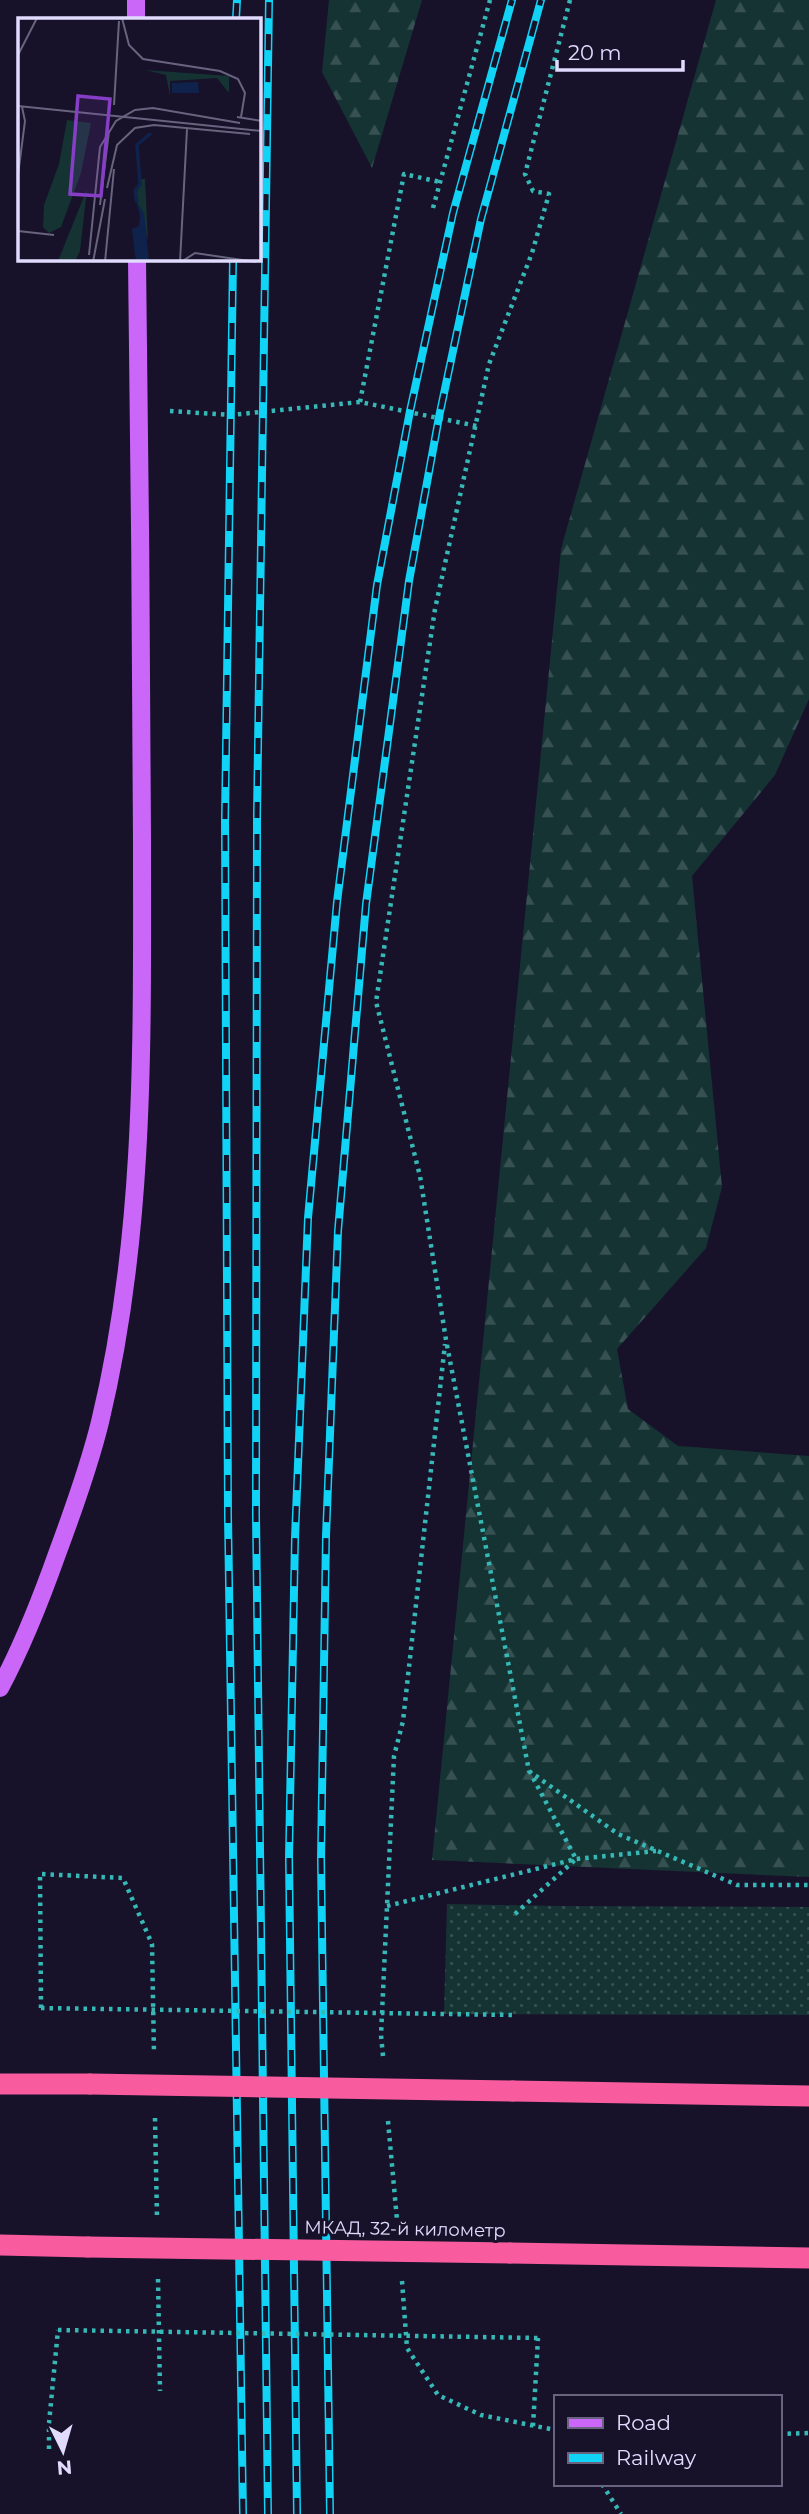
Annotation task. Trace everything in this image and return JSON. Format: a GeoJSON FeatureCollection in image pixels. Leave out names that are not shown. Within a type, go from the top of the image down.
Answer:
{"type":"FeatureCollection","features":[{"type":"Feature","properties":{"kind":"highway"},"geometry":{"type":"LineString","coordinates":[[0,2084],[809,2096]]}},
{"type":"Feature","properties":{"kind":"highway","name":"МКАД, 32-й километр"},"geometry":{"type":"LineString","coordinates":[[0,2245],[809,2258]]}},
{"type":"Feature","properties":{"kind":"main road"},"geometry":{"type":"LineString","coordinates":[[136,0],[136,18]]}},
{"type":"Feature","properties":{"kind":"main road"},"geometry":{"type":"LineString","coordinates":[[0,1688],[38,1605],[78,1499],[108,1386],[129,1255],[138,1140],[142,1022],[137,261]]}},
{"type":"Feature","properties":{"kind":"path"},"geometry":{"type":"LineString","coordinates":[[433,208],[490,0]]}},
{"type":"Feature","properties":{"kind":"path"},"geometry":{"type":"LineString","coordinates":[[570,0],[525,174],[533,191],[549,194],[532,253],[489,364],[435,609],[376,1002],[420,1177],[446,1340],[529,1771],[576,1859]]}},
{"type":"Feature","properties":{"kind":"path"},"geometry":{"type":"LineString","coordinates":[[360,402],[404,174],[440,182]]}},
{"type":"Feature","properties":{"kind":"path"},"geometry":{"type":"LineString","coordinates":[[162,410],[231,415],[360,402],[477,426]]}},
{"type":"Feature","properties":{"kind":"path"},"geometry":{"type":"LineString","coordinates":[[383,2062],[381,2035],[394,1756],[403,1721],[446,1340]]}},
{"type":"Feature","properties":{"kind":"path"},"geometry":{"type":"LineString","coordinates":[[529,1771],[618,1834],[737,1885],[809,1885]]}},
{"type":"Feature","properties":{"kind":"path"},"geometry":{"type":"LineString","coordinates":[[387,1906],[576,1859],[657,1851]]}},
{"type":"Feature","properties":{"kind":"path"},"geometry":{"type":"LineString","coordinates":[[515,1914],[576,1859]]}},
{"type":"Feature","properties":{"kind":"path"},"geometry":{"type":"LineString","coordinates":[[40,1874],[40,2008],[514,2015]]}},
{"type":"Feature","properties":{"kind":"path"},"geometry":{"type":"LineString","coordinates":[[388,2116],[397,2225]]}},
{"type":"Feature","properties":{"kind":"path"},"geometry":{"type":"LineString","coordinates":[[402,2280],[407,2348],[438,2395],[481,2415],[554,2430]]}},
{"type":"Feature","properties":{"kind":"path"},"geometry":{"type":"LineString","coordinates":[[49,2449],[58,2330],[538,2338],[533,2426]]}},
{"type":"Feature","properties":{"kind":"path"},"geometry":{"type":"LineString","coordinates":[[781,2434],[809,2433]]}},
{"type":"Feature","properties":{"kind":"path"},"geometry":{"type":"LineString","coordinates":[[602,2486],[621,2514]]}},
{"type":"Feature","properties":{"kind":"green space"},"geometry":{"type":"Polygon","coordinates":[[[329,0],[422,0],[372,168],[322,72],[329,0]]]}},
{"type":"Feature","properties":{"kind":"green space"},"geometry":{"type":"Polygon","coordinates":[[[716,0],[809,0],[809,699],[775,775],[692,876],[722,1187],[706,1248],[617,1349],[628,1409],[678,1446],[809,1456],[809,1877],[432,1860],[561,549],[716,0]]]}},
{"type":"Feature","properties":{"kind":"green space"},"geometry":{"type":"Polygon","coordinates":[[[447,1904],[809,1907],[809,2015],[444,2014],[447,1904]]]}},
{"type":"Feature","properties":{"kind":"railway"},"geometry":{"type":"LineString","coordinates":[[236,18],[237,0]]}},
{"type":"Feature","properties":{"kind":"railway"},"geometry":{"type":"LineString","coordinates":[[268,2514],[256,1515],[257,815],[269,0]]}},
{"type":"Feature","properties":{"kind":"railway"},"geometry":{"type":"LineString","coordinates":[[297,2514],[289,1857],[295,1538],[308,1218],[337,902],[377,585],[410,411],[453,213],[512,0]]}},
{"type":"Feature","properties":{"kind":"railway"},"geometry":{"type":"LineString","coordinates":[[330,2514],[321,1859],[326,1536],[338,1231],[366,904],[409,581],[439,417],[481,219],[541,0]]}},
{"type":"Feature","properties":{"kind":"railway"},"geometry":{"type":"LineString","coordinates":[[233,261],[225,820],[228,1516],[243,2514]]}}]}
